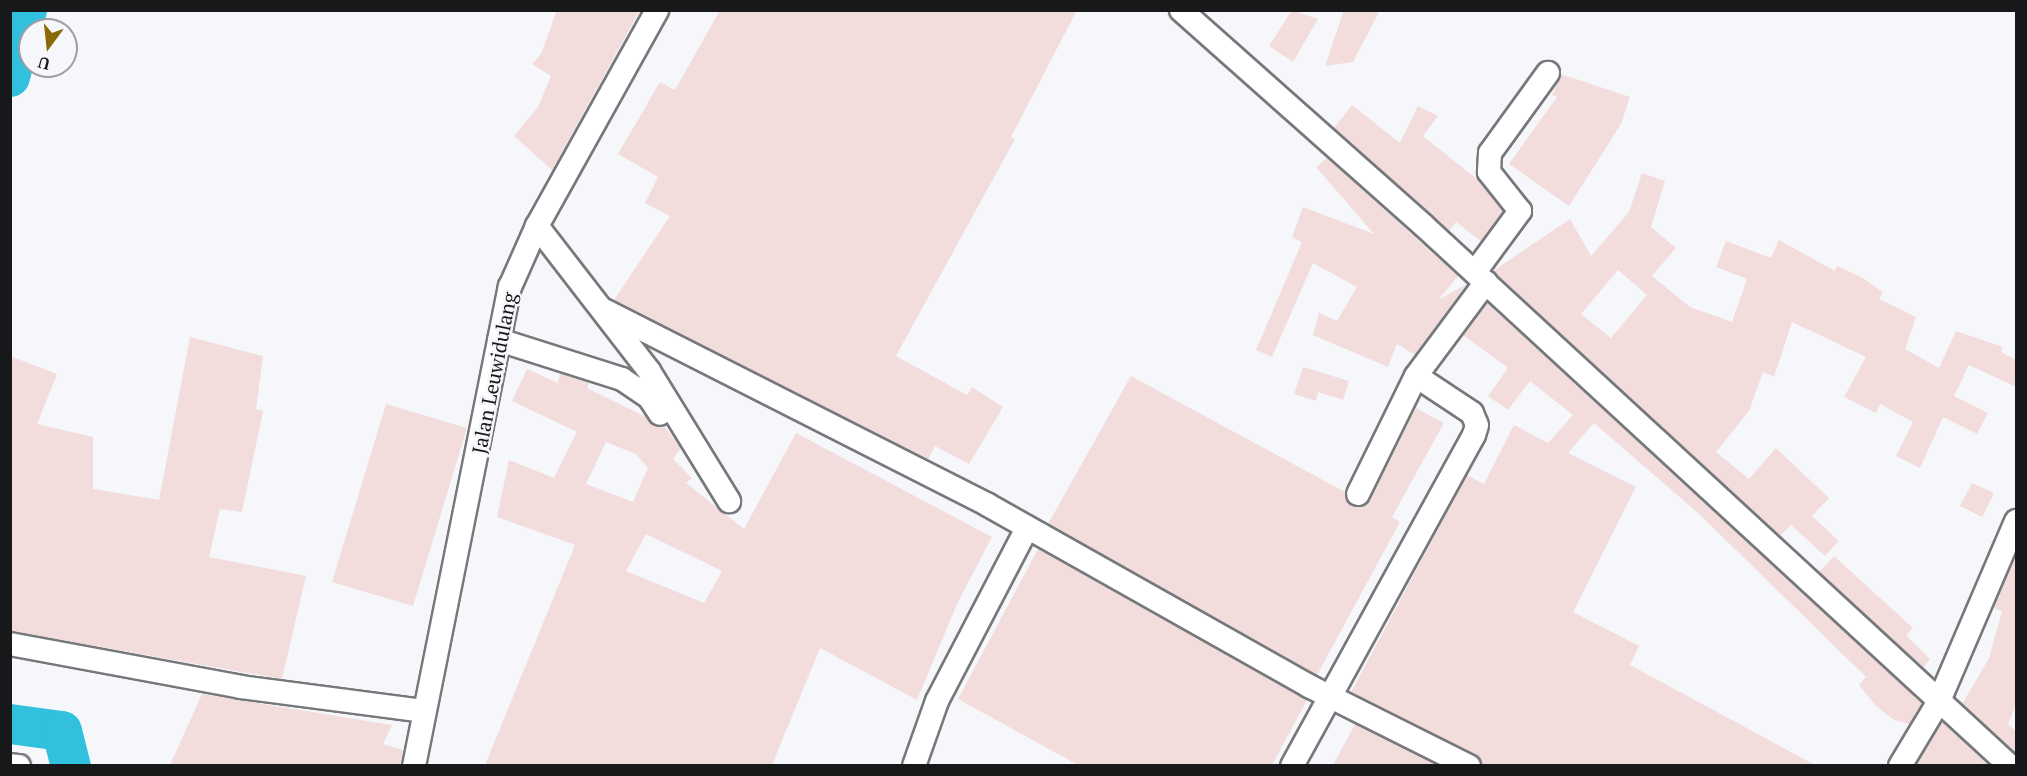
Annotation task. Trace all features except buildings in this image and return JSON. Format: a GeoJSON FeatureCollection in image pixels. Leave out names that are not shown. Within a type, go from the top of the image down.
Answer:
{"type":"FeatureCollection","features":[{"type":"Feature","properties":{"kind":"street","name":"Jalan Leuwidulang"},"geometry":{"type":"LineString","coordinates":[[414,765],[423,711],[510,287],[537,226],[657,10]]}},
{"type":"Feature","properties":{"kind":"street"},"geometry":{"type":"LineString","coordinates":[[1181,10],[1480,277],[2010,765]]}},
{"type":"Feature","properties":{"kind":"street"},"geometry":{"type":"LineString","coordinates":[[1358,494],[1416,376],[1520,211],[1489,172],[1490,153],[1548,73]]}},
{"type":"Feature","properties":{"kind":"street"},"geometry":{"type":"LineString","coordinates":[[537,226],[649,371],[729,501]]}},
{"type":"Feature","properties":{"kind":"street"},"geometry":{"type":"LineString","coordinates":[[604,310],[1027,528],[1331,695],[1469,765]]}},
{"type":"Feature","properties":{"kind":"street"},"geometry":{"type":"LineString","coordinates":[[499,340],[622,380],[642,391],[660,414]]}},
{"type":"Feature","properties":{"kind":"street"},"geometry":{"type":"LineString","coordinates":[[1292,765],[1477,425],[1472,413],[1416,376]]}},
{"type":"Feature","properties":{"kind":"street"},"geometry":{"type":"LineString","coordinates":[[1900,765],[1928,689],[2016,521]]}},
{"type":"Feature","properties":{"kind":"street"},"geometry":{"type":"LineString","coordinates":[[914,765],[937,701],[1027,528]]}},
{"type":"Feature","properties":{"kind":"street"},"geometry":{"type":"LineString","coordinates":[[10,645],[242,687],[423,711]]}},
{"type":"Feature","properties":{"kind":"street"},"geometry":{"type":"LineString","coordinates":[[10,765],[19,765]]}},
{"type":"Feature","properties":{"kind":"waterway"},"geometry":{"type":"LineString","coordinates":[[10,77],[27,10]]}},
{"type":"Feature","properties":{"kind":"waterway"},"geometry":{"type":"LineString","coordinates":[[10,724],[62,731],[71,766]]}}]}
